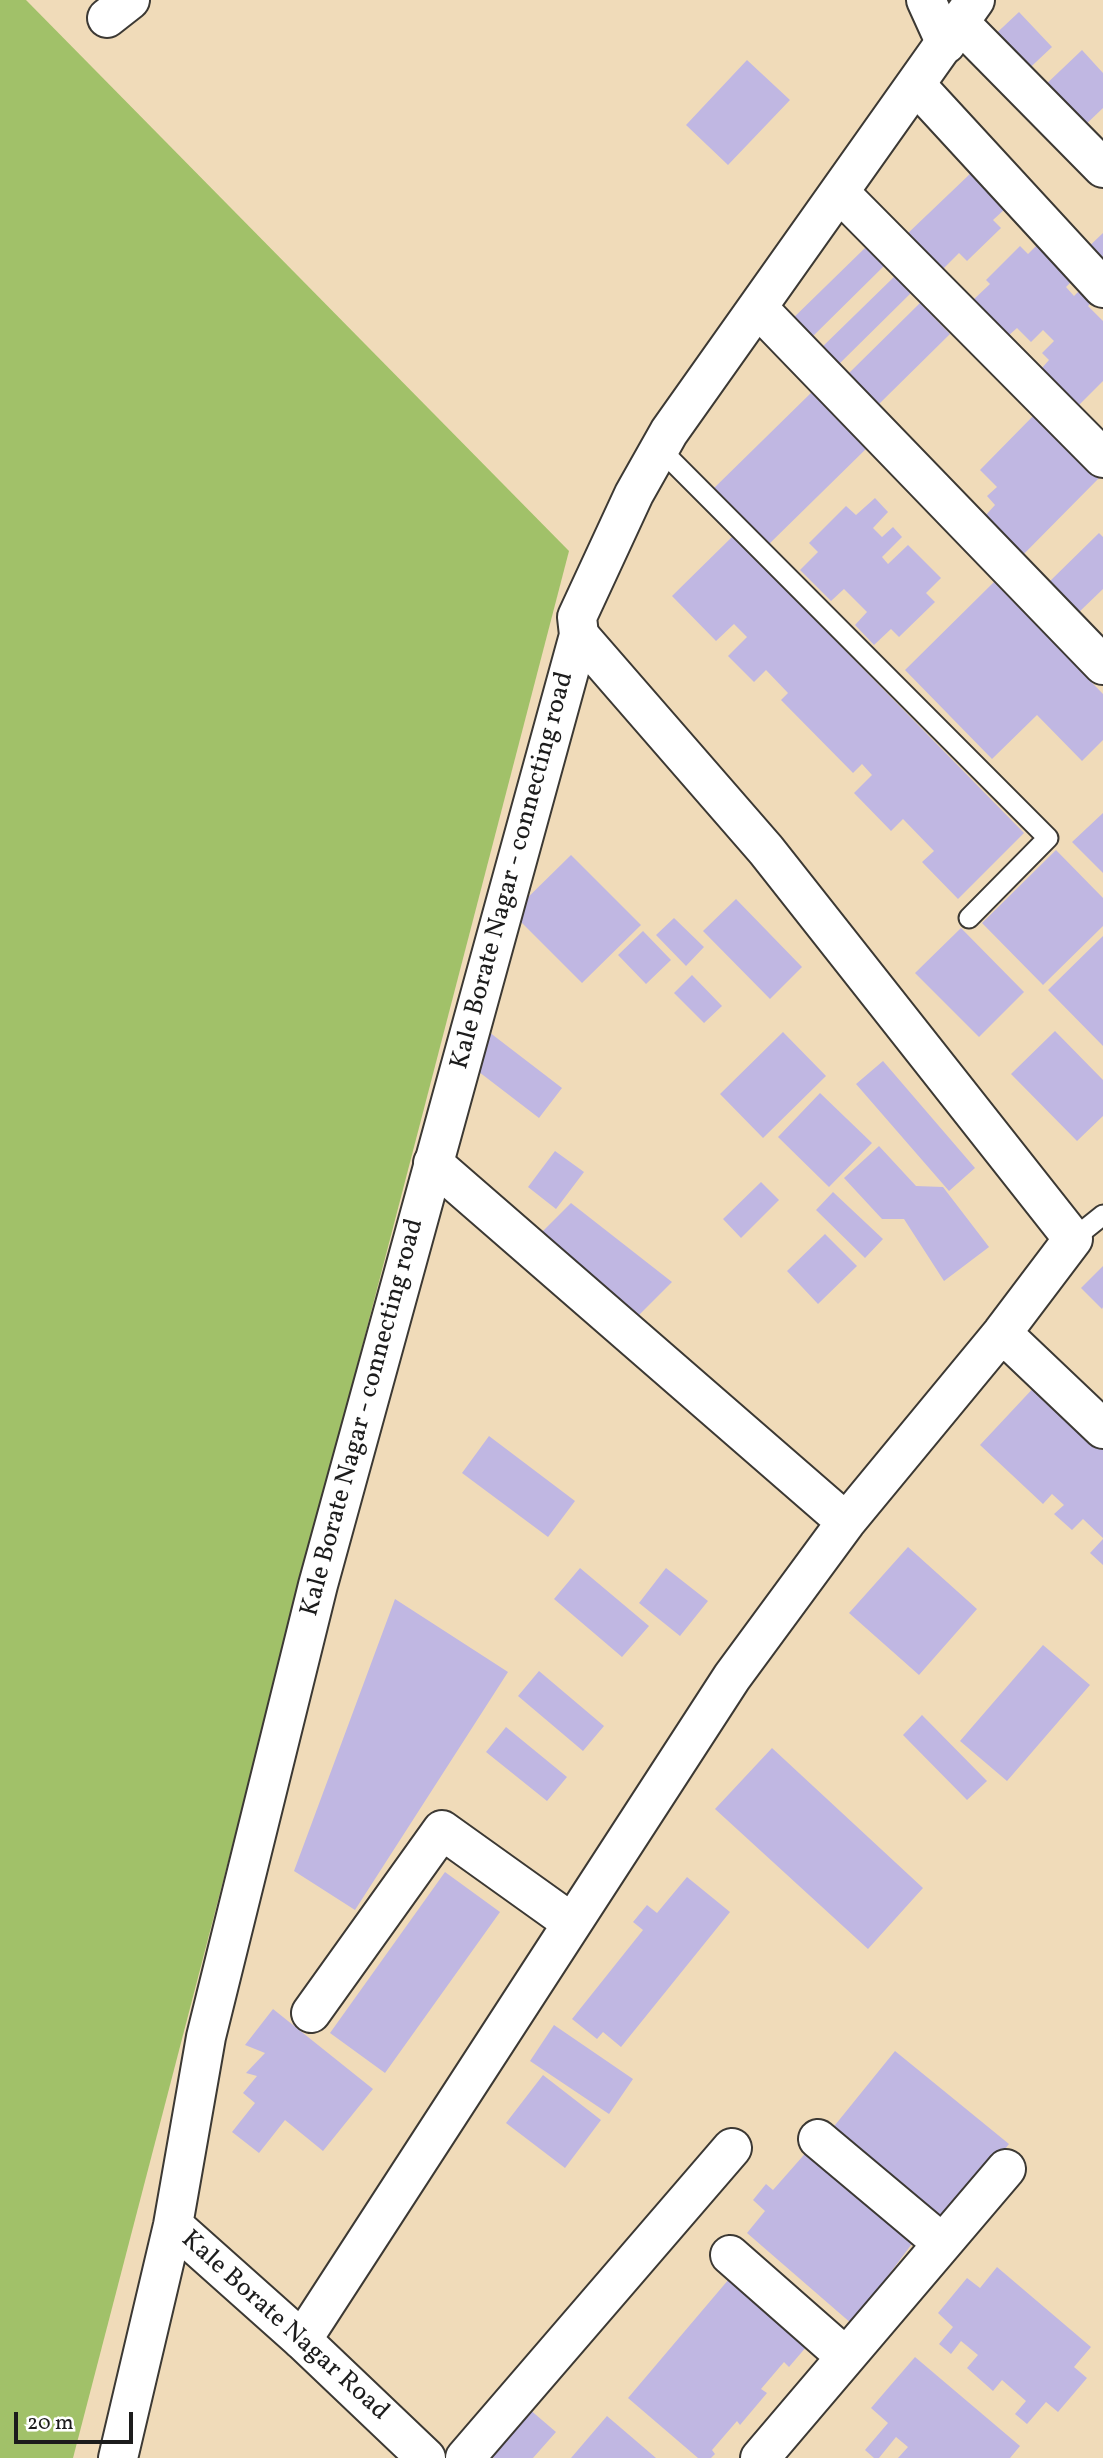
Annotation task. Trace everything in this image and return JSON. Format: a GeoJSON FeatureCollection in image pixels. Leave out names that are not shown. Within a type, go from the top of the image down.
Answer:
{"type":"FeatureCollection","features":[{"type":"Feature","properties":{"kind":"street"},"geometry":{"type":"LineString","coordinates":[[926,0],[961,22],[1103,168]]}},
{"type":"Feature","properties":{"kind":"street","name":"Kale Borate Nagar - connecting road"},"geometry":{"type":"LineString","coordinates":[[173,2225],[206,2038],[318,1585],[578,626],[634,494],[660,449],[961,22]]}},
{"type":"Feature","properties":{"kind":"street"},"geometry":{"type":"LineString","coordinates":[[917,86],[1103,288]]}},
{"type":"Feature","properties":{"kind":"street"},"geometry":{"type":"LineString","coordinates":[[840,193],[1103,458]]}},
{"type":"Feature","properties":{"kind":"street"},"geometry":{"type":"LineString","coordinates":[[758,308],[1103,665]]}},
{"type":"Feature","properties":{"kind":"street"},"geometry":{"type":"LineString","coordinates":[[302,2340],[732,1677],[846,1522],[1002,1333],[1073,1239],[766,850],[578,626]]}},
{"type":"Feature","properties":{"kind":"street"},"geometry":{"type":"LineString","coordinates":[[433,1163],[846,1522]]}},
{"type":"Feature","properties":{"kind":"street"},"geometry":{"type":"LineString","coordinates":[[1002,1333],[1103,1429]]}},
{"type":"Feature","properties":{"kind":"street"},"geometry":{"type":"LineString","coordinates":[[311,2013],[442,1830],[572,1923]]}},
{"type":"Feature","properties":{"kind":"street"},"geometry":{"type":"LineString","coordinates":[[818,2139],[942,2243]]}},
{"type":"Feature","properties":{"kind":"street"},"geometry":{"type":"LineString","coordinates":[[466,2458],[732,2148]]}},
{"type":"Feature","properties":{"kind":"street"},"geometry":{"type":"LineString","coordinates":[[760,2458],[1006,2169]]}},
{"type":"Feature","properties":{"kind":"street"},"geometry":{"type":"LineString","coordinates":[[118,2458],[173,2225]]}},
{"type":"Feature","properties":{"kind":"street","name":"Kale Borate Nagar Road"},"geometry":{"type":"LineString","coordinates":[[173,2225],[302,2340],[426,2458]]}},
{"type":"Feature","properties":{"kind":"street"},"geometry":{"type":"LineString","coordinates":[[730,2255],[846,2357]]}},
{"type":"Feature","properties":{"kind":"lane"},"geometry":{"type":"LineString","coordinates":[[660,449],[1048,838],[969,919]]}},
{"type":"Feature","properties":{"kind":"lane"},"geometry":{"type":"LineString","coordinates":[[1073,1239],[1103,1215]]}},
{"type":"Feature","properties":{"kind":"green space"},"geometry":{"type":"Polygon","coordinates":[[[0,0],[26,0],[569,551],[73,2458],[0,2458],[0,0]]]}},
{"type":"Feature","properties":{"kind":"building"},"geometry":{"type":"Polygon","coordinates":[[[1019,12],[1052,47],[1020,77],[987,42],[1019,12]]]}},
{"type":"Feature","properties":{"kind":"building"},"geometry":{"type":"Polygon","coordinates":[[[1082,50],[1103,73],[1103,108],[1080,130],[1041,89],[1082,50]]]}},
{"type":"Feature","properties":{"kind":"building"},"geometry":{"type":"Polygon","coordinates":[[[747,60],[790,100],[728,165],[686,125],[747,60]]]}},
{"type":"Feature","properties":{"kind":"building"},"geometry":{"type":"Polygon","coordinates":[[[972,172],[1006,208],[993,220],[1001,228],[967,261],[959,253],[940,272],[906,235],[972,172]]]}},
{"type":"Feature","properties":{"kind":"building"},"geometry":{"type":"Polygon","coordinates":[[[1103,233],[1103,276],[1082,253],[1103,233]]]}},
{"type":"Feature","properties":{"kind":"building"},"geometry":{"type":"Polygon","coordinates":[[[1040,242],[1076,277],[1066,287],[1074,296],[1087,283],[1099,295],[1088,306],[1103,321],[1103,381],[1078,406],[1041,369],[1049,360],[1042,353],[1054,341],[1043,330],[1031,342],[1017,328],[1008,336],[972,301],[990,284],[986,280],[1020,246],[1028,254],[1040,242]]]}},
{"type":"Feature","properties":{"kind":"building"},"geometry":{"type":"Polygon","coordinates":[[[867,246],[885,265],[804,345],[785,326],[867,246]]]}},
{"type":"Feature","properties":{"kind":"building"},"geometry":{"type":"Polygon","coordinates":[[[897,274],[914,290],[833,370],[816,353],[897,274]]]}},
{"type":"Feature","properties":{"kind":"building"},"geometry":{"type":"Polygon","coordinates":[[[920,303],[950,334],[878,405],[848,374],[920,303]]]}},
{"type":"Feature","properties":{"kind":"building"},"geometry":{"type":"Polygon","coordinates":[[[815,389],[870,445],[766,547],[711,491],[815,389]]]}},
{"type":"Feature","properties":{"kind":"building"},"geometry":{"type":"Polygon","coordinates":[[[1035,414],[1099,478],[1012,566],[974,528],[995,505],[987,496],[997,487],[980,470],[1035,414]]]}},
{"type":"Feature","properties":{"kind":"building"},"geometry":{"type":"Polygon","coordinates":[[[875,498],[888,512],[873,528],[882,537],[893,527],[902,537],[882,557],[888,564],[908,545],[941,578],[926,593],[935,602],[899,637],[891,629],[874,645],[855,625],[867,612],[844,589],[831,601],[800,570],[818,552],[809,543],[846,506],[856,515],[875,498]]]}},
{"type":"Feature","properties":{"kind":"building"},"geometry":{"type":"Polygon","coordinates":[[[1099,533],[1103,537],[1103,589],[1077,614],[1047,584],[1099,533]]]}},
{"type":"Feature","properties":{"kind":"building"},"geometry":{"type":"Polygon","coordinates":[[[733,536],[1024,833],[958,899],[922,862],[934,851],[903,819],[891,831],[854,793],[872,775],[862,764],[853,773],[781,700],[788,693],[766,670],[754,682],[728,656],[747,637],[734,624],[716,641],[672,596],[733,536]]]}},
{"type":"Feature","properties":{"kind":"building"},"geometry":{"type":"Polygon","coordinates":[[[994,582],[1103,694],[1103,740],[1082,761],[1037,715],[992,759],[905,670],[994,582]]]}},
{"type":"Feature","properties":{"kind":"building"},"geometry":{"type":"Polygon","coordinates":[[[1103,813],[1103,873],[1072,842],[1103,813]]]}},
{"type":"Feature","properties":{"kind":"building"},"geometry":{"type":"Polygon","coordinates":[[[1056,850],[1103,898],[1103,926],[1043,985],[982,923],[1056,850]]]}},
{"type":"Feature","properties":{"kind":"building"},"geometry":{"type":"Polygon","coordinates":[[[571,855],[641,925],[582,983],[512,913],[571,855]]]}},
{"type":"Feature","properties":{"kind":"building"},"geometry":{"type":"Polygon","coordinates":[[[736,899],[802,967],[770,999],[703,931],[736,899]]]}},
{"type":"Feature","properties":{"kind":"building"},"geometry":{"type":"Polygon","coordinates":[[[674,918],[704,947],[686,966],[656,935],[674,918]]]}},
{"type":"Feature","properties":{"kind":"building"},"geometry":{"type":"Polygon","coordinates":[[[961,928],[1024,992],[979,1037],[915,973],[961,928]]]}},
{"type":"Feature","properties":{"kind":"building"},"geometry":{"type":"Polygon","coordinates":[[[643,931],[671,960],[646,984],[618,955],[643,931]]]}},
{"type":"Feature","properties":{"kind":"building"},"geometry":{"type":"Polygon","coordinates":[[[1103,936],[1103,1046],[1048,990],[1103,936]]]}},
{"type":"Feature","properties":{"kind":"building"},"geometry":{"type":"Polygon","coordinates":[[[692,975],[722,1006],[704,1023],[674,993],[692,975]]]}},
{"type":"Feature","properties":{"kind":"building"},"geometry":{"type":"Polygon","coordinates":[[[1055,1031],[1103,1080],[1103,1116],[1077,1141],[1011,1074],[1055,1031]]]}},
{"type":"Feature","properties":{"kind":"building"},"geometry":{"type":"Polygon","coordinates":[[[489,1032],[562,1088],[539,1118],[466,1062],[489,1032]]]}},
{"type":"Feature","properties":{"kind":"building"},"geometry":{"type":"Polygon","coordinates":[[[783,1032],[826,1076],[763,1138],[720,1094],[783,1032]]]}},
{"type":"Feature","properties":{"kind":"building"},"geometry":{"type":"Polygon","coordinates":[[[883,1061],[975,1168],[949,1191],[856,1084],[883,1061]]]}},
{"type":"Feature","properties":{"kind":"building"},"geometry":{"type":"Polygon","coordinates":[[[820,1093],[872,1143],[829,1187],[778,1137],[820,1093]]]}},
{"type":"Feature","properties":{"kind":"building"},"geometry":{"type":"Polygon","coordinates":[[[879,1146],[916,1186],[943,1187],[989,1247],[944,1281],[904,1219],[882,1219],[844,1178],[879,1146]]]}},
{"type":"Feature","properties":{"kind":"building"},"geometry":{"type":"Polygon","coordinates":[[[555,1151],[584,1172],[556,1209],[528,1187],[555,1151]]]}},
{"type":"Feature","properties":{"kind":"building"},"geometry":{"type":"Polygon","coordinates":[[[761,1182],[779,1200],[741,1238],[723,1219],[761,1182]]]}},
{"type":"Feature","properties":{"kind":"building"},"geometry":{"type":"Polygon","coordinates":[[[833,1192],[883,1239],[865,1258],[816,1210],[833,1192]]]}},
{"type":"Feature","properties":{"kind":"building"},"geometry":{"type":"Polygon","coordinates":[[[571,1203],[672,1282],[636,1318],[537,1237],[571,1203]]]}},
{"type":"Feature","properties":{"kind":"building"},"geometry":{"type":"Polygon","coordinates":[[[825,1234],[857,1266],[818,1304],[787,1271],[825,1234]]]}},
{"type":"Feature","properties":{"kind":"building"},"geometry":{"type":"Polygon","coordinates":[[[1103,1266],[1103,1307],[1102,1309],[1081,1288],[1103,1266]]]}},
{"type":"Feature","properties":{"kind":"building"},"geometry":{"type":"Polygon","coordinates":[[[1038,1383],[1103,1443],[1103,1538],[1083,1519],[1072,1530],[1054,1514],[1064,1505],[1052,1494],[1043,1504],[980,1445],[1038,1383]]]}},
{"type":"Feature","properties":{"kind":"building"},"geometry":{"type":"Polygon","coordinates":[[[489,1436],[575,1501],[548,1537],[462,1473],[489,1436]]]}},
{"type":"Feature","properties":{"kind":"building"},"geometry":{"type":"Polygon","coordinates":[[[1103,1539],[1103,1565],[1090,1553],[1103,1539]]]}},
{"type":"Feature","properties":{"kind":"building"},"geometry":{"type":"Polygon","coordinates":[[[908,1547],[977,1609],[919,1675],[849,1613],[908,1547]]]}},
{"type":"Feature","properties":{"kind":"building"},"geometry":{"type":"Polygon","coordinates":[[[580,1568],[649,1626],[622,1657],[554,1599],[580,1568]]]}},
{"type":"Feature","properties":{"kind":"building"},"geometry":{"type":"Polygon","coordinates":[[[666,1568],[708,1601],[680,1636],[639,1603],[666,1568]]]}},
{"type":"Feature","properties":{"kind":"building"},"geometry":{"type":"Polygon","coordinates":[[[395,1599],[508,1672],[355,1910],[294,1871],[395,1599]]]}},
{"type":"Feature","properties":{"kind":"building"},"geometry":{"type":"Polygon","coordinates":[[[1043,1645],[1090,1685],[1007,1781],[960,1741],[1043,1645]]]}},
{"type":"Feature","properties":{"kind":"building"},"geometry":{"type":"Polygon","coordinates":[[[539,1671],[604,1726],[583,1751],[518,1696],[539,1671]]]}},
{"type":"Feature","properties":{"kind":"building"},"geometry":{"type":"Polygon","coordinates":[[[922,1715],[987,1781],[967,1800],[903,1735],[922,1715]]]}},
{"type":"Feature","properties":{"kind":"building"},"geometry":{"type":"Polygon","coordinates":[[[506,1727],[567,1777],[547,1801],[486,1752],[506,1727]]]}},
{"type":"Feature","properties":{"kind":"building"},"geometry":{"type":"Polygon","coordinates":[[[772,1748],[923,1888],[868,1949],[715,1809],[772,1748]]]}},
{"type":"Feature","properties":{"kind":"building"},"geometry":{"type":"Polygon","coordinates":[[[445,1872],[500,1912],[385,2073],[330,2033],[445,1872]]]}},
{"type":"Feature","properties":{"kind":"building"},"geometry":{"type":"Polygon","coordinates":[[[687,1877],[730,1912],[621,2047],[603,2032],[597,2039],[572,2019],[643,1930],[633,1922],[647,1905],[657,1913],[687,1877]]]}},
{"type":"Feature","properties":{"kind":"building"},"geometry":{"type":"Polygon","coordinates":[[[273,2009],[373,2089],[323,2151],[285,2120],[259,2153],[232,2132],[255,2103],[243,2093],[257,2076],[246,2073],[265,2053],[245,2045],[273,2009]]]}},
{"type":"Feature","properties":{"kind":"building"},"geometry":{"type":"Polygon","coordinates":[[[554,2025],[633,2079],[609,2114],[530,2061],[554,2025]]]}},
{"type":"Feature","properties":{"kind":"building"},"geometry":{"type":"Polygon","coordinates":[[[895,2051],[1009,2144],[983,2176],[988,2179],[935,2221],[827,2135],[895,2051]]]}},
{"type":"Feature","properties":{"kind":"building"},"geometry":{"type":"Polygon","coordinates":[[[543,2075],[601,2120],[565,2168],[506,2123],[543,2075]]]}},
{"type":"Feature","properties":{"kind":"building"},"geometry":{"type":"Polygon","coordinates":[[[810,2148],[914,2241],[852,2324],[747,2233],[765,2211],[753,2200],[766,2184],[773,2190],[810,2148]]]}},
{"type":"Feature","properties":{"kind":"building"},"geometry":{"type":"Polygon","coordinates":[[[997,2267],[1091,2347],[1074,2367],[1087,2378],[1058,2412],[1046,2402],[1027,2424],[1015,2414],[1026,2401],[1002,2380],[993,2391],[967,2368],[978,2355],[961,2341],[951,2354],[939,2344],[953,2327],[938,2313],[967,2278],[980,2288],[997,2267]]]}},
{"type":"Feature","properties":{"kind":"building"},"geometry":{"type":"Polygon","coordinates":[[[729,2279],[807,2346],[789,2367],[784,2362],[761,2389],[767,2393],[740,2425],[737,2421],[712,2450],[715,2454],[711,2458],[698,2458],[628,2398],[729,2279]]]}},
{"type":"Feature","properties":{"kind":"building"},"geometry":{"type":"Polygon","coordinates":[[[915,2357],[1020,2446],[1010,2458],[898,2458],[908,2447],[896,2437],[879,2458],[874,2458],[865,2450],[888,2423],[871,2408],[915,2357]]]}},
{"type":"Feature","properties":{"kind":"building"},"geometry":{"type":"Polygon","coordinates":[[[521,2402],[556,2432],[533,2458],[494,2458],[483,2448],[521,2402]]]}},
{"type":"Feature","properties":{"kind":"building"},"geometry":{"type":"Polygon","coordinates":[[[607,2416],[656,2458],[571,2458],[607,2416]]]}}]}
